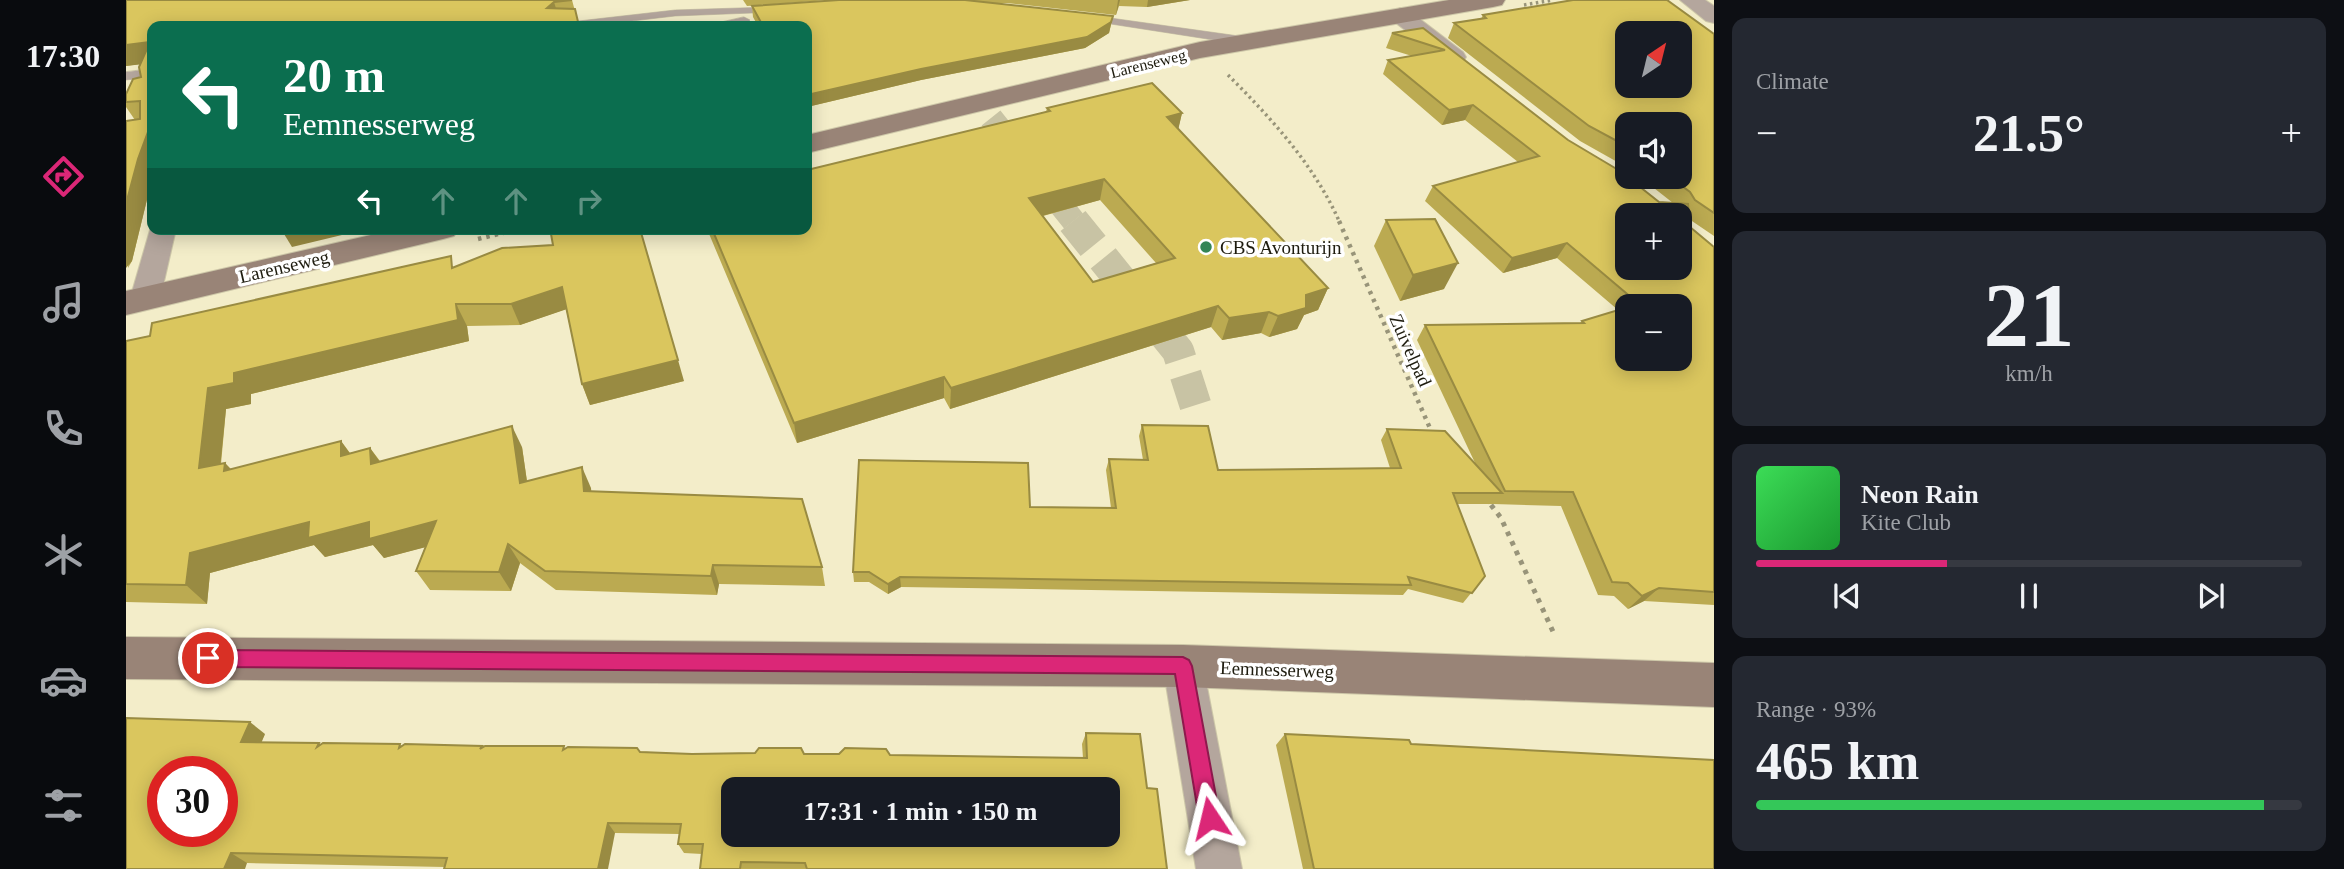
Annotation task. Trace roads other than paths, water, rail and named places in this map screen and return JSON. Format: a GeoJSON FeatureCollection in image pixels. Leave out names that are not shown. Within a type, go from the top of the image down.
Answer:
{"type":"FeatureCollection","features":[{"type":"Feature","properties":{"kind":"street","name":"Larenseweg"},"geometry":{"type":"LineString","coordinates":[[812,143],[1200,50],[1493,0]]}},
{"type":"Feature","properties":{"kind":"street"},"geometry":{"type":"LineString","coordinates":[[1692,0],[1714,16]]}},
{"type":"Feature","properties":{"kind":"street"},"geometry":{"type":"LineString","coordinates":[[1400,15],[1474,73]]}},
{"type":"Feature","properties":{"kind":"street"},"geometry":{"type":"LineString","coordinates":[[136,301],[160,235]]}},
{"type":"Feature","properties":{"kind":"street","name":"Larenseweg"},"geometry":{"type":"LineString","coordinates":[[136,301],[417,235]]}},
{"type":"Feature","properties":{"kind":"street","name":"Eemnesserweg"},"geometry":{"type":"LineString","coordinates":[[126,657],[1183,666],[1714,685]]}},
{"type":"Feature","properties":{"kind":"street"},"geometry":{"type":"LineString","coordinates":[[1183,666],[1219,869]]}},
{"type":"Feature","properties":{"kind":"lane"},"geometry":{"type":"LineString","coordinates":[[605,21],[675,13],[790,11],[737,21]]}},
{"type":"Feature","properties":{"kind":"lane"},"geometry":{"type":"LineString","coordinates":[[1074,16],[1167,27],[1246,41]]}},
{"type":"Feature","properties":{"kind":"lane"},"geometry":{"type":"LineString","coordinates":[[126,76],[147,74]]}},
{"type":"Feature","properties":{"kind":"tunnel"},"geometry":{"type":"LineString","coordinates":[[991,118],[1075,223]]}},
{"type":"Feature","properties":{"kind":"tunnel"},"geometry":{"type":"LineString","coordinates":[[1073,221],[1178,351],[1199,416]]}},
{"type":"Feature","properties":{"kind":"place","name":"CBS Avonturijn"},"geometry":{"type":"Point","coordinates":[1206,247]}}]}
